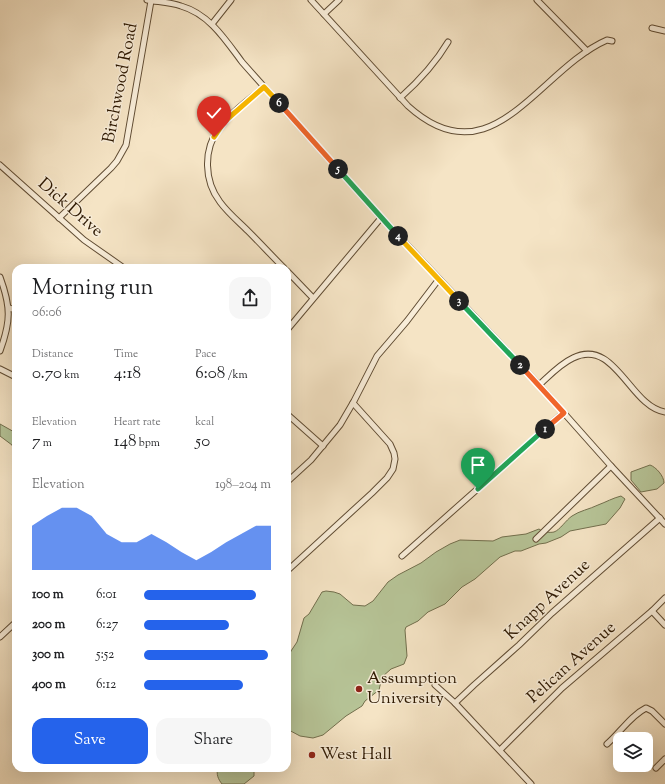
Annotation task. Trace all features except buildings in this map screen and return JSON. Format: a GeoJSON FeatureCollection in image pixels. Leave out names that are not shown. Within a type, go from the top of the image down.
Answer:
{"type":"FeatureCollection","features":[{"type":"Feature","properties":{"kind":"street"},"geometry":{"type":"LineString","coordinates":[[149,0],[173,4],[190,9],[201,15],[212,24],[242,62],[381,218],[539,385],[665,524]]}},
{"type":"Feature","properties":{"kind":"street","name":"Birchwood Road"},"geometry":{"type":"LineString","coordinates":[[59,218],[111,168],[126,145],[149,0]]}},
{"type":"Feature","properties":{"kind":"street"},"geometry":{"type":"LineString","coordinates":[[212,24],[231,0]]}},
{"type":"Feature","properties":{"kind":"street"},"geometry":{"type":"LineString","coordinates":[[311,0],[416,114],[435,126],[454,132],[468,132],[488,129],[506,120],[587,50],[607,40],[612,41]]}},
{"type":"Feature","properties":{"kind":"street"},"geometry":{"type":"LineString","coordinates":[[324,14],[339,0]]}},
{"type":"Feature","properties":{"kind":"street"},"geometry":{"type":"LineString","coordinates":[[537,0],[587,50]]}},
{"type":"Feature","properties":{"kind":"street"},"geometry":{"type":"LineString","coordinates":[[652,28],[665,31]]}},
{"type":"Feature","properties":{"kind":"street"},"geometry":{"type":"LineString","coordinates":[[400,98],[425,75],[440,56],[448,42]]}},
{"type":"Feature","properties":{"kind":"street"},"geometry":{"type":"LineString","coordinates":[[264,87],[218,129],[208,153],[208,171],[212,188],[221,203],[280,264]]}},
{"type":"Feature","properties":{"kind":"street","name":"Dick Drive"},"geometry":{"type":"LineString","coordinates":[[0,165],[93,247],[118,264]]}},
{"type":"Feature","properties":{"kind":"street"},"geometry":{"type":"LineString","coordinates":[[291,325],[381,218]]}},
{"type":"Feature","properties":{"kind":"street"},"geometry":{"type":"LineString","coordinates":[[291,275],[313,298]]}},
{"type":"Feature","properties":{"kind":"street"},"geometry":{"type":"LineString","coordinates":[[0,277],[9,308],[7,325],[0,351]]}},
{"type":"Feature","properties":{"kind":"street"},"geometry":{"type":"LineString","coordinates":[[291,478],[311,460],[340,425],[377,356],[407,321],[439,279]]}},
{"type":"Feature","properties":{"kind":"street"},"geometry":{"type":"LineString","coordinates":[[539,385],[566,361],[577,356],[592,355],[602,358],[614,367],[653,408],[665,412]]}},
{"type":"Feature","properties":{"kind":"street"},"geometry":{"type":"LineString","coordinates":[[0,369],[12,375]]}},
{"type":"Feature","properties":{"kind":"street"},"geometry":{"type":"LineString","coordinates":[[291,567],[388,478],[393,469],[395,458],[390,444],[353,403]]}},
{"type":"Feature","properties":{"kind":"street"},"geometry":{"type":"LineString","coordinates":[[402,556],[564,413]]}},
{"type":"Feature","properties":{"kind":"street"},"geometry":{"type":"LineString","coordinates":[[291,418],[323,446]]}},
{"type":"Feature","properties":{"kind":"street"},"geometry":{"type":"LineString","coordinates":[[536,539],[611,466]]}},
{"type":"Feature","properties":{"kind":"street","name":"Knapp Avenue"},"geometry":{"type":"LineString","coordinates":[[455,703],[552,613],[660,518]]}},
{"type":"Feature","properties":{"kind":"street","name":"Pelican Avenue"},"geometry":{"type":"LineString","coordinates":[[500,750],[562,688],[652,611],[665,598]]}},
{"type":"Feature","properties":{"kind":"street"},"geometry":{"type":"LineString","coordinates":[[652,611],[665,625]]}},
{"type":"Feature","properties":{"kind":"street"},"geometry":{"type":"LineString","coordinates":[[0,637],[12,626]]}},
{"type":"Feature","properties":{"kind":"street"},"geometry":{"type":"LineString","coordinates":[[435,684],[455,703],[531,784]]}},
{"type":"Feature","properties":{"kind":"street"},"geometry":{"type":"LineString","coordinates":[[607,744],[617,736],[634,717],[646,708],[652,711],[665,724]]}},
{"type":"Feature","properties":{"kind":"street"},"geometry":{"type":"LineString","coordinates":[[656,768],[665,759]]}},
{"type":"Feature","properties":{"kind":"green space"},"geometry":{"type":"Polygon","coordinates":[[[0,424],[12,431],[12,445],[0,436],[0,424]]]}},
{"type":"Feature","properties":{"kind":"green space"},"geometry":{"type":"Polygon","coordinates":[[[650,465],[659,472],[664,483],[657,489],[641,492],[631,480],[631,472],[650,465]]]}},
{"type":"Feature","properties":{"kind":"green space"},"geometry":{"type":"Polygon","coordinates":[[[621,496],[625,499],[620,508],[606,524],[570,531],[561,537],[546,543],[521,551],[515,551],[500,557],[475,579],[462,587],[445,604],[428,612],[418,621],[406,627],[407,656],[404,664],[391,669],[382,677],[379,690],[365,701],[362,706],[346,716],[323,735],[313,738],[300,736],[291,731],[291,651],[297,642],[304,618],[309,614],[322,592],[334,592],[340,594],[353,605],[365,606],[373,601],[388,582],[450,544],[460,540],[493,541],[502,537],[526,534],[539,529],[546,532],[554,532],[575,514],[621,496]]]}},
{"type":"Feature","properties":{"kind":"green space"},"geometry":{"type":"Polygon","coordinates":[[[217,772],[254,772],[254,776],[244,784],[222,784],[217,772]]]}},
{"type":"Feature","properties":{"kind":"place","name":"Assumption University"},"geometry":{"type":"Point","coordinates":[359,689]}},
{"type":"Feature","properties":{"kind":"place","name":"West Hall"},"geometry":{"type":"Point","coordinates":[312,755]}},
{"type":"Feature","properties":{"kind":"route"},"geometry":{"type":"LineString","coordinates":[[214,137],[224,122],[264,87],[378,214],[564,413],[478,489]]}}]}
